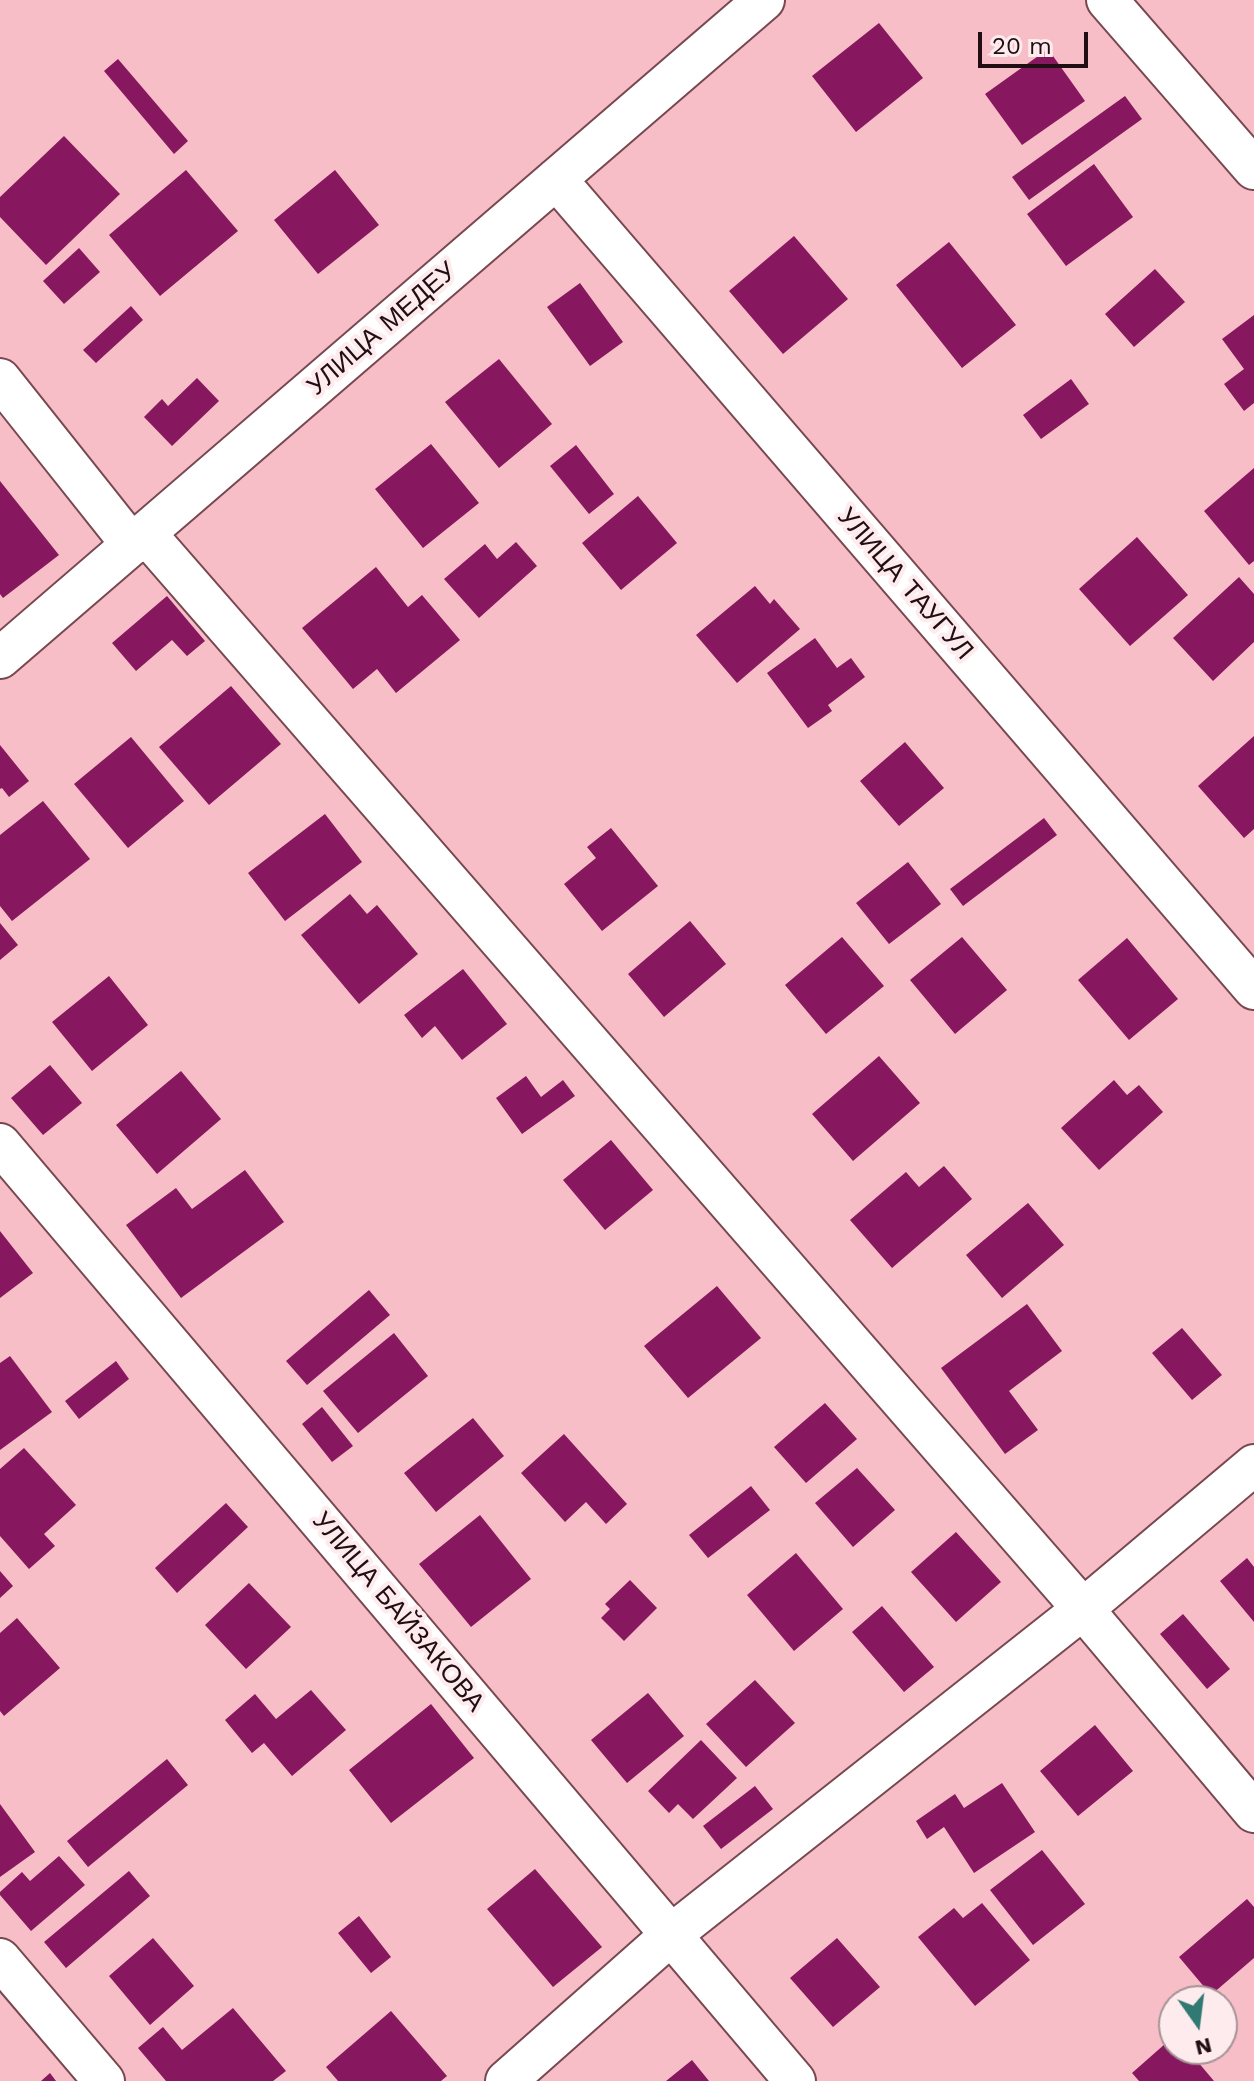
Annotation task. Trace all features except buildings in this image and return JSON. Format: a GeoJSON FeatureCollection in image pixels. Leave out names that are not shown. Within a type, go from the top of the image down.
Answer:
{"type":"FeatureCollection","features":[{"type":"Feature","properties":{"kind":"street","name":"УЛИЦА МЕДЕУ"},"geometry":{"type":"LineString","coordinates":[[0,658],[764,0]]}},
{"type":"Feature","properties":{"kind":"street"},"geometry":{"type":"LineString","coordinates":[[1107,0],[1254,169]]}},
{"type":"Feature","properties":{"kind":"street","name":"УЛИЦА ТАУГУЛ"},"geometry":{"type":"LineString","coordinates":[[556,179],[1254,989]]}},
{"type":"Feature","properties":{"kind":"street"},"geometry":{"type":"LineString","coordinates":[[0,379],[1083,1609],[1254,1812]]}},
{"type":"Feature","properties":{"kind":"street","name":"УЛИЦА БАЙЗАКОВА"},"geometry":{"type":"LineString","coordinates":[[0,1144],[795,2081]]}},
{"type":"Feature","properties":{"kind":"street"},"geometry":{"type":"LineString","coordinates":[[506,2081],[672,1934],[1083,1609],[1254,1465]]}},
{"type":"Feature","properties":{"kind":"street"},"geometry":{"type":"LineString","coordinates":[[0,1959],[104,2081]]}}]}
